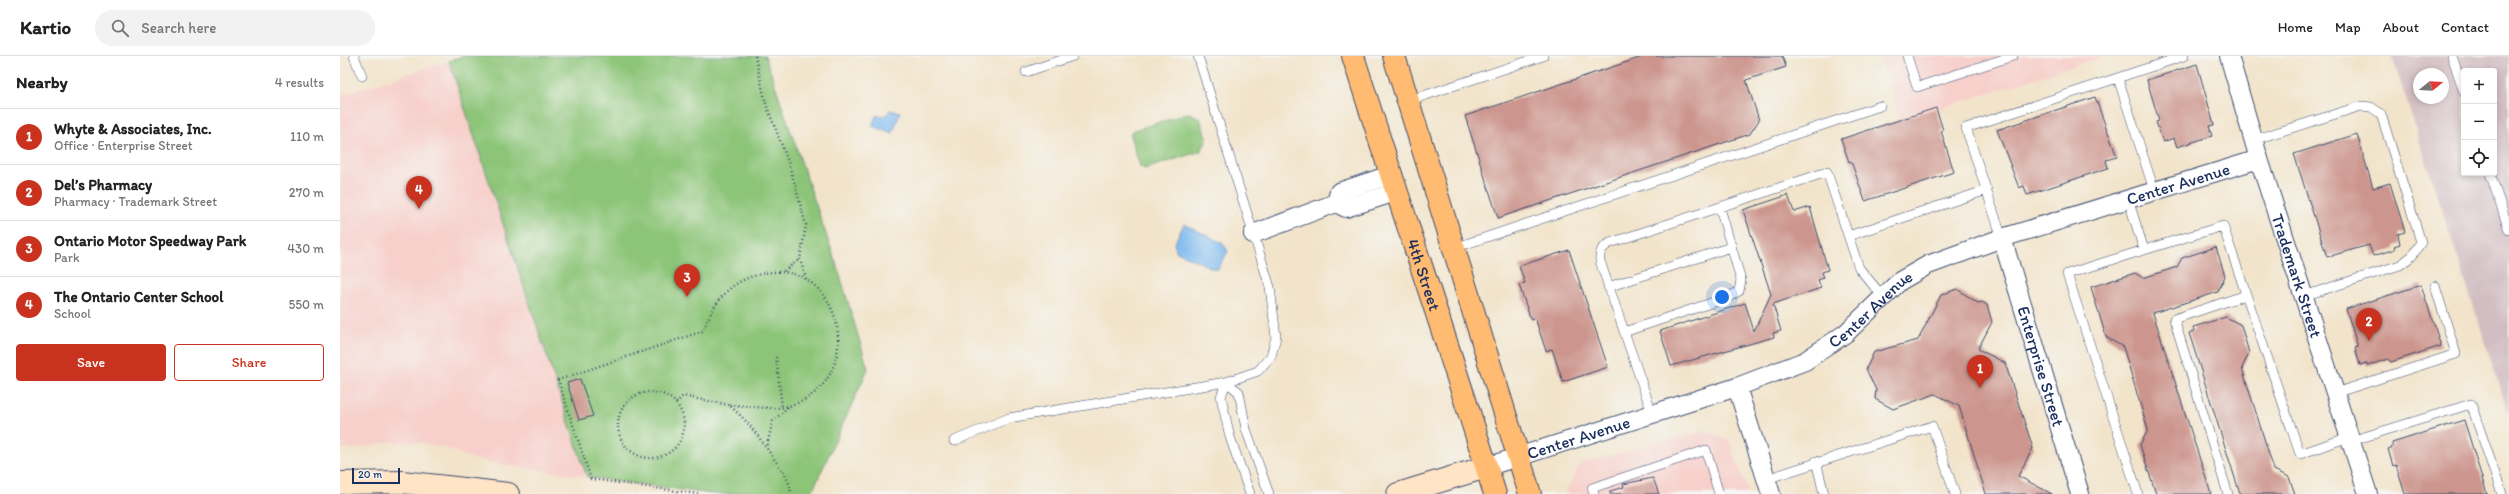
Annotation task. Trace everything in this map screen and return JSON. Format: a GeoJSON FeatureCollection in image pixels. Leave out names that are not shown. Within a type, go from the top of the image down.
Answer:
{"type":"FeatureCollection","features":[{"type":"Feature","properties":{"kind":"main road","name":"4th Street"},"geometry":{"type":"LineString","coordinates":[[1353,56],[1393,183],[1426,275],[1494,494]]}},
{"type":"Feature","properties":{"kind":"main road","name":"4th Street"},"geometry":{"type":"LineString","coordinates":[[1394,56],[1507,412],[1518,457],[1530,494]]}},
{"type":"Feature","properties":{"kind":"street","name":"Trademark Street"},"geometry":{"type":"LineString","coordinates":[[2229,56],[2259,159],[2368,494]]}},
{"type":"Feature","properties":{"kind":"street","name":"Center Avenue"},"geometry":{"type":"LineString","coordinates":[[1486,467],[1781,372],[1827,348],[1865,318],[1883,297],[1900,281],[1928,265],[2002,238],[2154,190],[2259,159]]}},
{"type":"Feature","properties":{"kind":"street"},"geometry":{"type":"LineString","coordinates":[[1253,234],[1336,203],[1339,192],[1393,183]]}},
{"type":"Feature","properties":{"kind":"street","name":"Enterprise Street"},"geometry":{"type":"LineString","coordinates":[[2002,238],[2080,494]]}},
{"type":"Feature","properties":{"kind":"street"},"geometry":{"type":"LineString","coordinates":[[1737,387],[1769,486]]}},
{"type":"Feature","properties":{"kind":"street"},"geometry":{"type":"LineString","coordinates":[[1398,494],[1486,467]]}},
{"type":"Feature","properties":{"kind":"street"},"geometry":{"type":"LineString","coordinates":[[340,483],[371,487],[429,484],[508,494]]}},
{"type":"Feature","properties":{"kind":"lane"},"geometry":{"type":"LineString","coordinates":[[354,56],[362,76]]}},
{"type":"Feature","properties":{"kind":"lane"},"geometry":{"type":"LineString","coordinates":[[1026,72],[1073,56]]}},
{"type":"Feature","properties":{"kind":"lane"},"geometry":{"type":"LineString","coordinates":[[954,441],[1009,418],[1226,382],[1258,371],[1271,356],[1276,337],[1270,287],[1198,56]]}},
{"type":"Feature","properties":{"kind":"lane"},"geometry":{"type":"LineString","coordinates":[[1408,101],[1543,56]]}},
{"type":"Feature","properties":{"kind":"lane"},"geometry":{"type":"LineString","coordinates":[[1907,56],[1917,88],[2013,56]]}},
{"type":"Feature","properties":{"kind":"lane"},"geometry":{"type":"LineString","coordinates":[[2002,238],[1966,128],[2184,56]]}},
{"type":"Feature","properties":{"kind":"lane"},"geometry":{"type":"LineString","coordinates":[[2452,56],[2461,83]]}},
{"type":"Feature","properties":{"kind":"lane"},"geometry":{"type":"LineString","coordinates":[[2118,78],[2154,190]]}},
{"type":"Feature","properties":{"kind":"lane"},"geometry":{"type":"LineString","coordinates":[[1454,248],[1880,106]]}},
{"type":"Feature","properties":{"kind":"lane"},"geometry":{"type":"LineString","coordinates":[[2253,140],[2361,106],[2371,107],[2381,114],[2421,242],[2412,256],[2400,265],[2304,296]]}},
{"type":"Feature","properties":{"kind":"lane"},"geometry":{"type":"LineString","coordinates":[[1652,414],[1600,261],[1599,254],[1602,247],[1827,172],[1859,268],[1883,297]]}},
{"type":"Feature","properties":{"kind":"lane"},"geometry":{"type":"LineString","coordinates":[[2491,176],[2509,230]]}},
{"type":"Feature","properties":{"kind":"lane"},"geometry":{"type":"LineString","coordinates":[[1848,236],[1987,190]]}},
{"type":"Feature","properties":{"kind":"lane"},"geometry":{"type":"LineString","coordinates":[[2128,199],[2144,250]]}},
{"type":"Feature","properties":{"kind":"lane"},"geometry":{"type":"LineString","coordinates":[[1624,332],[1729,297],[1739,291],[1741,280],[1720,208]]}},
{"type":"Feature","properties":{"kind":"lane"},"geometry":{"type":"LineString","coordinates":[[2138,494],[2067,274],[2223,226],[2300,454],[2471,404],[2502,494]]}},
{"type":"Feature","properties":{"kind":"lane"},"geometry":{"type":"LineString","coordinates":[[1608,287],[1731,247]]}},
{"type":"Feature","properties":{"kind":"lane"},"geometry":{"type":"LineString","coordinates":[[2335,393],[2456,354],[2435,286]]}},
{"type":"Feature","properties":{"kind":"lane"},"geometry":{"type":"LineString","coordinates":[[2228,494],[2174,319],[2246,295]]}},
{"type":"Feature","properties":{"kind":"lane"},"geometry":{"type":"LineString","coordinates":[[1226,382],[1239,392],[1250,440],[1270,494]]}},
{"type":"Feature","properties":{"kind":"lane"},"geometry":{"type":"LineString","coordinates":[[1226,382],[1221,397],[1233,446],[1250,494]]}},
{"type":"Feature","properties":{"kind":"lane"},"geometry":{"type":"LineString","coordinates":[[1769,486],[1816,461],[1932,426],[1955,494]]}},
{"type":"Feature","properties":{"kind":"lane"},"geometry":{"type":"LineString","coordinates":[[1233,446],[1250,440]]}},
{"type":"Feature","properties":{"kind":"lane"},"geometry":{"type":"LineString","coordinates":[[1594,494],[1592,488],[1706,450],[1719,494]]}},
{"type":"Feature","properties":{"kind":"lane"},"geometry":{"type":"LineString","coordinates":[[1816,461],[1824,494]]}},
{"type":"Feature","properties":{"kind":"path"},"geometry":{"type":"LineString","coordinates":[[755,56],[766,104],[789,164],[806,225],[800,259],[806,279]]}},
{"type":"Feature","properties":{"kind":"path"},"geometry":{"type":"LineString","coordinates":[[784,271],[800,259]]}},
{"type":"Feature","properties":{"kind":"path"},"geometry":{"type":"LineString","coordinates":[[698,494],[591,479],[558,380],[703,331],[711,311],[724,292],[742,279],[764,272],[784,271],[806,279],[825,296],[836,315],[839,338],[837,360],[827,380],[811,395],[789,406],[773,421],[767,445]]}},
{"type":"Feature","properties":{"kind":"path"},"geometry":{"type":"LineString","coordinates":[[776,357],[782,407]]}},
{"type":"Feature","properties":{"kind":"path"},"geometry":{"type":"LineString","coordinates":[[646,392],[657,392],[667,396],[676,403],[684,423],[684,434],[675,448],[662,457],[651,458],[640,456],[630,451],[621,438],[618,422],[621,411],[627,402],[646,392]]}},
{"type":"Feature","properties":{"kind":"path"},"geometry":{"type":"LineString","coordinates":[[676,403],[683,396],[729,405],[789,406]]}},
{"type":"Feature","properties":{"kind":"path"},"geometry":{"type":"LineString","coordinates":[[729,405],[748,421],[767,445],[788,479],[791,494]]}},
{"type":"Feature","properties":{"kind":"shaded area"},"geometry":{"type":"Polygon","coordinates":[[[1880,56],[2105,56],[1901,121],[1880,56]]]}},
{"type":"Feature","properties":{"kind":"shaded area"},"geometry":{"type":"Polygon","coordinates":[[[2392,56],[2509,56],[2509,416],[2392,56]]]}},
{"type":"Feature","properties":{"kind":"shaded area"},"geometry":{"type":"Polygon","coordinates":[[[449,61],[587,477],[476,460],[445,448],[422,443],[388,442],[360,448],[340,449],[340,95],[449,61]]]}},
{"type":"Feature","properties":{"kind":"shaded area"},"geometry":{"type":"Polygon","coordinates":[[[1704,431],[1729,441],[1749,494],[1567,494],[1566,491],[1580,464],[1704,431]]]}},
{"type":"Feature","properties":{"kind":"green space"},"geometry":{"type":"Polygon","coordinates":[[[463,56],[765,56],[839,272],[868,369],[811,494],[712,494],[587,477],[449,61],[463,56]]]}},
{"type":"Feature","properties":{"kind":"green space"},"geometry":{"type":"Polygon","coordinates":[[[1189,113],[1200,118],[1207,140],[1201,151],[1145,169],[1140,166],[1130,136],[1132,131],[1189,113]]]}},
{"type":"Feature","properties":{"kind":"water"},"geometry":{"type":"Polygon","coordinates":[[[889,110],[900,112],[893,133],[872,126],[876,116],[888,115],[889,110]]]}},
{"type":"Feature","properties":{"kind":"water"},"geometry":{"type":"Polygon","coordinates":[[[1184,224],[1222,243],[1228,251],[1217,270],[1177,252],[1174,244],[1184,224]]]}},
{"type":"Feature","properties":{"kind":"building"},"geometry":{"type":"Polygon","coordinates":[[[1645,56],[1782,56],[1786,67],[1746,80],[1759,120],[1750,134],[1498,218],[1465,116],[1645,56]]]}},
{"type":"Feature","properties":{"kind":"building"},"geometry":{"type":"Polygon","coordinates":[[[2197,64],[2214,125],[2209,126],[2212,136],[2177,147],[2174,138],[2163,142],[2156,122],[2159,121],[2147,80],[2197,64]]]}},
{"type":"Feature","properties":{"kind":"building"},"geometry":{"type":"Polygon","coordinates":[[[2095,97],[2117,157],[2106,160],[2108,168],[2027,195],[2024,186],[2019,188],[1997,130],[2095,97]]]}},
{"type":"Feature","properties":{"kind":"building"},"geometry":{"type":"Polygon","coordinates":[[[1936,108],[1943,130],[1941,131],[1954,172],[1865,201],[1851,161],[1849,162],[1841,139],[1936,108]]]}},
{"type":"Feature","properties":{"kind":"building"},"geometry":{"type":"Polygon","coordinates":[[[2357,134],[2373,188],[2390,183],[2405,232],[2398,234],[2400,244],[2394,246],[2395,249],[2373,256],[2369,245],[2327,257],[2294,154],[2357,134]]]}},
{"type":"Feature","properties":{"kind":"building"},"geometry":{"type":"Polygon","coordinates":[[[1788,195],[1794,212],[1810,207],[1828,270],[1822,272],[1824,278],[1818,280],[1821,288],[1773,304],[1781,331],[1773,333],[1774,337],[1671,366],[1660,331],[1745,303],[1754,331],[1771,294],[1743,210],[1788,195]]]}},
{"type":"Feature","properties":{"kind":"building"},"geometry":{"type":"Polygon","coordinates":[[[2216,247],[2225,276],[2218,292],[2153,313],[2211,494],[2156,494],[2140,445],[2148,430],[2123,347],[2106,337],[2091,287],[2135,273],[2143,278],[2177,267],[2182,258],[2216,247]]]}},
{"type":"Feature","properties":{"kind":"building"},"geometry":{"type":"Polygon","coordinates":[[[1569,250],[1608,367],[1563,382],[1552,349],[1546,351],[1535,318],[1531,320],[1519,285],[1525,283],[1519,266],[1569,250]]]}},
{"type":"Feature","properties":{"kind":"building"},"geometry":{"type":"Polygon","coordinates":[[[2421,285],[2441,346],[2391,362],[2388,359],[2367,366],[2366,363],[2360,365],[2355,348],[2358,347],[2346,309],[2421,285]]]}},
{"type":"Feature","properties":{"kind":"building"},"geometry":{"type":"Polygon","coordinates":[[[1957,289],[1978,303],[1982,302],[1987,305],[1992,322],[1978,349],[2005,363],[2033,448],[2018,476],[2052,494],[1986,494],[1959,406],[1935,394],[1893,409],[1875,399],[1876,390],[1866,369],[1874,352],[1918,340],[1941,295],[1957,289]]]}},
{"type":"Feature","properties":{"kind":"building"},"geometry":{"type":"Polygon","coordinates":[[[2226,317],[2241,325],[2249,353],[2242,368],[2274,470],[2289,477],[2295,494],[2240,494],[2189,333],[2194,331],[2193,327],[2226,317]]]}},
{"type":"Feature","properties":{"kind":"building"},"geometry":{"type":"Polygon","coordinates":[[[580,379],[593,416],[579,420],[567,383],[580,379]]]}},
{"type":"Feature","properties":{"kind":"building"},"geometry":{"type":"Polygon","coordinates":[[[2464,420],[2487,494],[2405,494],[2396,465],[2393,466],[2388,449],[2393,447],[2392,443],[2464,420]]]}},
{"type":"Feature","properties":{"kind":"building"},"geometry":{"type":"Polygon","coordinates":[[[1653,478],[1659,494],[1610,494],[1610,491],[1624,487],[1623,484],[1653,478]]]}},
{"type":"Feature","properties":{"kind":"place","name":"The Ontario Center School"},"geometry":{"type":"Point","coordinates":[419,209]}},
{"type":"Feature","properties":{"kind":"place","name":"Ontario Motor Speedway Park"},"geometry":{"type":"Point","coordinates":[687,297]}},
{"type":"Feature","properties":{"kind":"place","name":"Del’s Pharmacy"},"geometry":{"type":"Point","coordinates":[2369,341]}},
{"type":"Feature","properties":{"kind":"place","name":"Whyte & Associates, Inc."},"geometry":{"type":"Point","coordinates":[1980,388]}}]}
